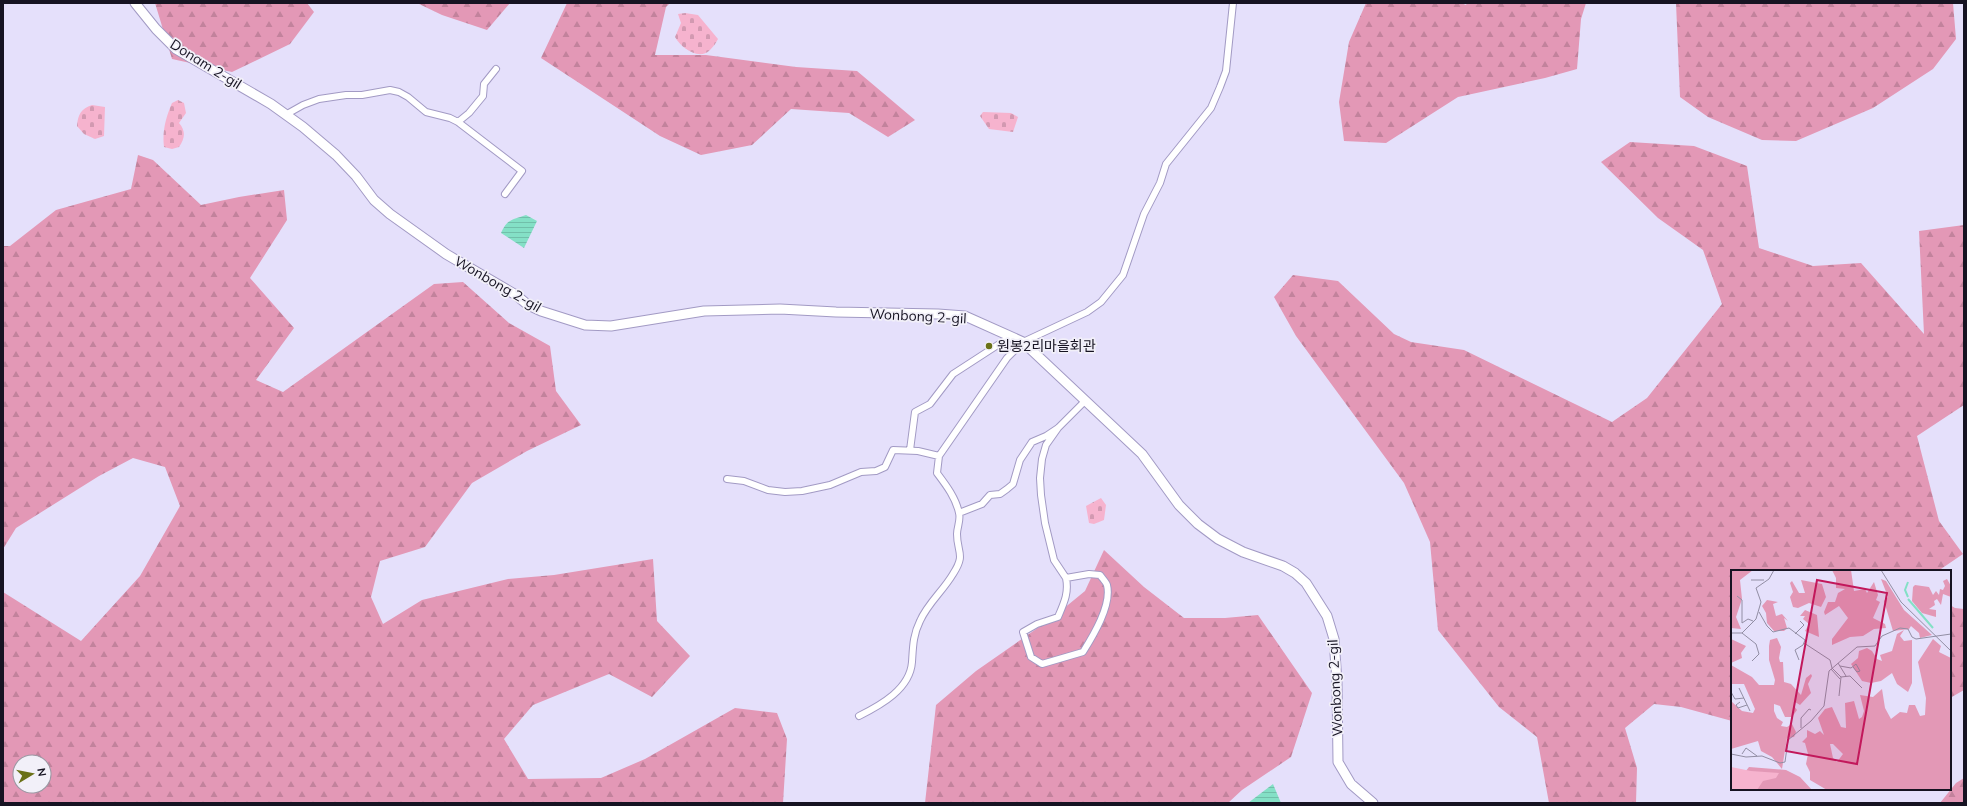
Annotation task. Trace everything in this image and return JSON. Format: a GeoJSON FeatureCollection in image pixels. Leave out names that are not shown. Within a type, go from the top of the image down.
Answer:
{"type":"FeatureCollection","features":[{"type":"Feature","properties":{"kind":"main road","name":"Donam 2-gil"},"geometry":{"type":"LineString","coordinates":[[135,3],[156,29],[176,49],[287,114]]}},
{"type":"Feature","properties":{"kind":"main road","name":"Wonbong 2-gil"},"geometry":{"type":"LineString","coordinates":[[287,114],[336,155],[356,176],[374,200],[390,214],[446,254],[516,295],[528,305],[585,325],[611,326],[704,311],[780,309],[836,312],[908,313],[965,316],[977,320],[1010,338],[1023,342],[1084,402],[1142,454],[1179,505],[1198,524],[1218,539],[1243,552],[1283,566],[1295,573],[1312,592],[1327,616],[1334,639],[1337,682],[1338,762],[1351,784],[1373,803]]}},
{"type":"Feature","properties":{"kind":"street"},"geometry":{"type":"LineString","coordinates":[[860,716],[878,706],[894,694],[908,677],[912,664],[912,646],[919,622],[934,598],[953,575],[961,558],[957,535],[959,513],[949,488],[937,473],[939,456],[1006,358],[1023,342],[1087,312],[1101,302],[1123,275],[1144,214],[1160,183],[1166,164],[1211,108],[1220,87],[1226,71],[1233,3]]}},
{"type":"Feature","properties":{"kind":"street"},"geometry":{"type":"LineString","coordinates":[[458,122],[469,113],[483,96],[484,84],[496,69]]}},
{"type":"Feature","properties":{"kind":"street"},"geometry":{"type":"LineString","coordinates":[[287,114],[302,105],[319,99],[346,95],[362,95],[390,90],[399,92],[408,97],[426,112],[450,118],[458,122],[522,171],[505,194]]}},
{"type":"Feature","properties":{"kind":"street"},"geometry":{"type":"LineString","coordinates":[[910,450],[915,412],[930,404],[953,374],[1010,338]]}},
{"type":"Feature","properties":{"kind":"street"},"geometry":{"type":"LineString","coordinates":[[1066,578],[1089,574],[1100,575],[1107,585],[1106,606],[1096,632],[1083,652],[1042,664],[1031,657],[1023,632],[1037,624],[1058,617],[1066,600],[1068,587],[1066,578],[1054,560],[1045,523],[1040,478],[1044,452],[1046,445],[1058,428],[1084,402]]}},
{"type":"Feature","properties":{"kind":"street"},"geometry":{"type":"LineString","coordinates":[[959,513],[982,504],[990,495],[1000,494],[1007,490],[1013,484],[1020,460],[1032,442],[1046,436],[1058,428]]}},
{"type":"Feature","properties":{"kind":"street"},"geometry":{"type":"LineString","coordinates":[[727,479],[744,481],[768,490],[785,492],[802,491],[830,485],[861,472],[876,471],[885,467],[893,450],[910,450],[939,456]]}},
{"type":"Feature","properties":{"kind":"green space"},"geometry":{"type":"Polygon","coordinates":[[[155,3],[307,3],[314,12],[290,44],[232,72],[172,59],[155,3]]]}},
{"type":"Feature","properties":{"kind":"green space"},"geometry":{"type":"Polygon","coordinates":[[[417,3],[510,3],[487,30],[442,15],[417,3]]]}},
{"type":"Feature","properties":{"kind":"green space"},"geometry":{"type":"Polygon","coordinates":[[[567,3],[670,3],[666,7],[655,55],[706,55],[796,67],[857,71],[915,120],[888,137],[849,113],[791,109],[752,145],[701,155],[660,136],[541,58],[567,3]]]}},
{"type":"Feature","properties":{"kind":"green space"},"geometry":{"type":"Polygon","coordinates":[[[1366,3],[1461,3],[1466,5],[1467,3],[1586,3],[1581,19],[1577,69],[1545,78],[1458,97],[1386,143],[1344,141],[1339,102],[1349,42],[1366,3]]]}},
{"type":"Feature","properties":{"kind":"green space"},"geometry":{"type":"Polygon","coordinates":[[[1676,3],[1953,3],[1956,39],[1933,69],[1873,108],[1796,141],[1762,140],[1708,117],[1680,97],[1676,3]]]}},
{"type":"Feature","properties":{"kind":"green space"},"geometry":{"type":"Polygon","coordinates":[[[685,13],[698,15],[718,39],[712,48],[706,53],[696,54],[691,52],[681,45],[675,37],[681,23],[678,14],[685,13]]]}},
{"type":"Feature","properties":{"kind":"green space"},"geometry":{"type":"Polygon","coordinates":[[[178,100],[184,103],[186,113],[179,123],[183,129],[184,135],[183,141],[179,147],[172,149],[164,147],[164,130],[166,119],[172,103],[178,100]]]}},
{"type":"Feature","properties":{"kind":"green space"},"geometry":{"type":"Polygon","coordinates":[[[92,105],[105,107],[104,136],[95,139],[84,134],[77,126],[78,118],[81,112],[85,108],[92,105]]]}},
{"type":"Feature","properties":{"kind":"green space"},"geometry":{"type":"Polygon","coordinates":[[[983,112],[1011,113],[1018,117],[1013,132],[989,129],[980,116],[983,112]]]}},
{"type":"Feature","properties":{"kind":"green space"},"geometry":{"type":"Polygon","coordinates":[[[1630,142],[1694,146],[1747,166],[1759,248],[1813,266],[1861,263],[1924,334],[1919,231],[1964,225],[1964,405],[1917,436],[1939,521],[1963,554],[1939,570],[1731,570],[1731,721],[1681,707],[1654,704],[1625,728],[1637,768],[1636,803],[1549,803],[1537,737],[1499,707],[1438,630],[1430,542],[1404,483],[1296,336],[1274,297],[1293,275],[1338,281],[1394,334],[1411,342],[1464,350],[1612,422],[1647,398],[1722,304],[1703,250],[1658,218],[1601,162],[1630,142]]]}},
{"type":"Feature","properties":{"kind":"green space"},"geometry":{"type":"Polygon","coordinates":[[[138,155],[153,160],[201,205],[284,190],[287,220],[250,278],[294,328],[256,380],[283,392],[434,284],[463,282],[509,323],[550,346],[556,391],[581,425],[527,451],[472,483],[425,547],[380,561],[371,597],[383,624],[422,600],[508,579],[554,575],[653,559],[657,621],[690,656],[652,697],[609,674],[533,705],[504,739],[528,779],[601,778],[645,759],[735,708],[777,713],[787,739],[783,803],[3,803],[3,592],[81,641],[140,576],[180,506],[165,467],[133,458],[99,476],[16,528],[3,549],[3,246],[10,246],[56,210],[131,189],[138,155]]]}},
{"type":"Feature","properties":{"kind":"green space"},"geometry":{"type":"Polygon","coordinates":[[[1101,498],[1106,505],[1104,520],[1094,524],[1089,523],[1086,506],[1101,498]]]}},
{"type":"Feature","properties":{"kind":"green space"},"geometry":{"type":"Polygon","coordinates":[[[1104,550],[1144,587],[1184,618],[1225,618],[1258,615],[1312,693],[1291,757],[1242,790],[1228,803],[925,803],[936,705],[976,671],[1052,618],[1085,591],[1104,550]]]}},
{"type":"Feature","properties":{"kind":"green space"},"geometry":{"type":"Polygon","coordinates":[[[1951,606],[1955,608],[1964,609],[1964,690],[1951,697],[1951,606]]]}},
{"type":"Feature","properties":{"kind":"green space"},"geometry":{"type":"Polygon","coordinates":[[[1964,778],[1964,803],[1940,803],[1951,790],[1956,783],[1964,778]]]}},
{"type":"Feature","properties":{"kind":"shaded area"},"geometry":{"type":"Polygon","coordinates":[[[526,215],[537,221],[524,248],[501,233],[508,222],[526,215]]]}},
{"type":"Feature","properties":{"kind":"shaded area"},"geometry":{"type":"Polygon","coordinates":[[[1273,784],[1281,803],[1248,803],[1273,784]]]}},
{"type":"Feature","properties":{"kind":"place","name":"원봉2리마을회관"},"geometry":{"type":"Point","coordinates":[989,346]}}]}
